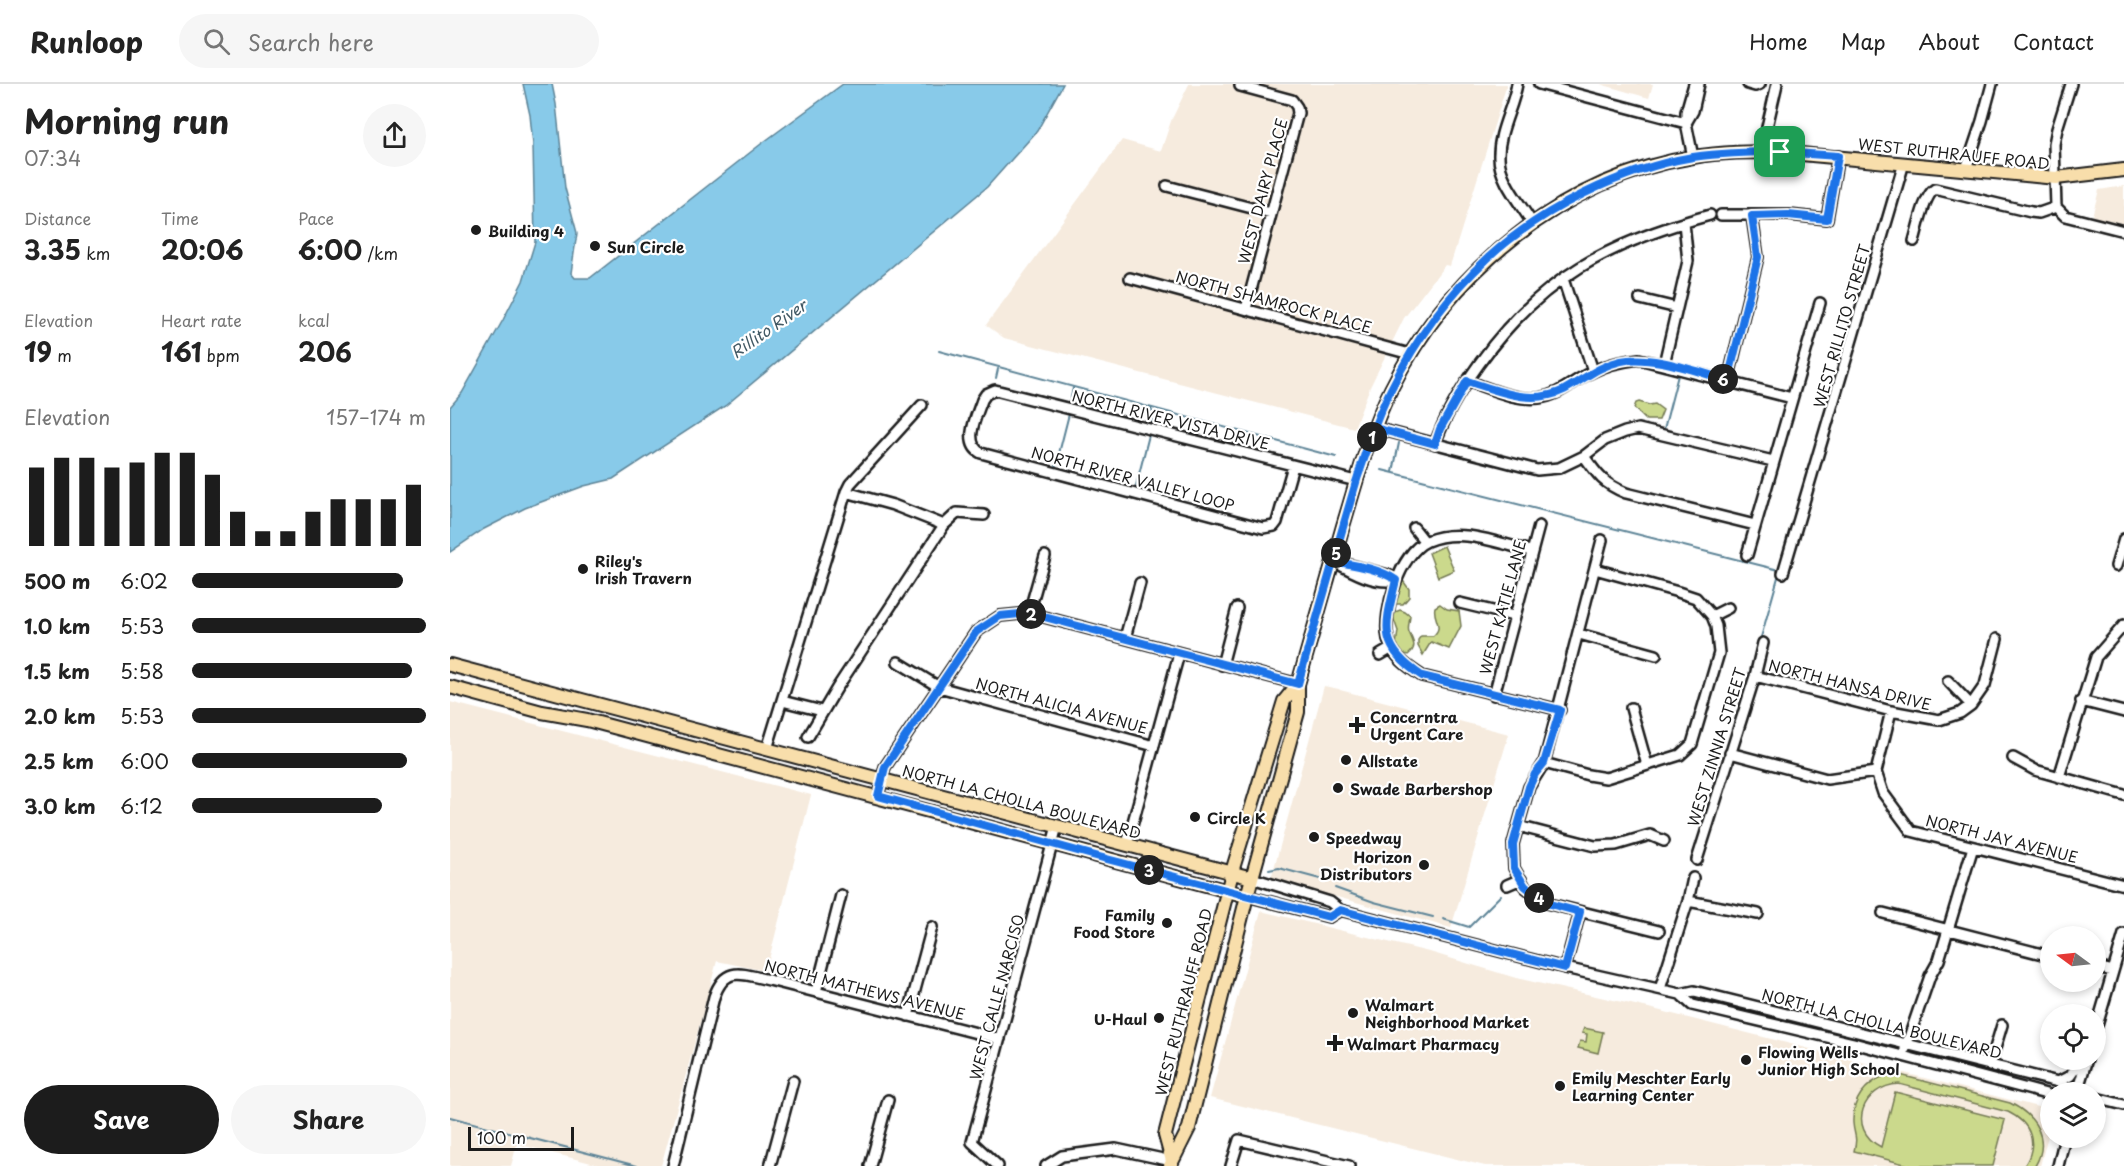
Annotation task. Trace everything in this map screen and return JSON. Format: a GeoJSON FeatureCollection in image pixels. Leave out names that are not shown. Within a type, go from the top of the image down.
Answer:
{"type":"FeatureCollection","features":[{"type":"Feature","properties":{"kind":"main road","name":"WEST RUTHRAUFF ROAD"},"geometry":{"type":"LineString","coordinates":[[1171,1163],[1189,1128],[1247,896],[1298,712],[1298,684],[1356,482],[1390,391],[1410,354],[1436,317],[1488,258],[1532,223],[1586,193],[1638,171],[1693,157],[1769,152],[1838,156],[2056,178],[2124,170]]}},
{"type":"Feature","properties":{"kind":"main road","name":"NORTH LA CHOLLA BOULEVARD"},"geometry":{"type":"LineString","coordinates":[[450,665],[1252,878]]}},
{"type":"Feature","properties":{"kind":"main road","name":"WEST RUTHRAUFF ROAD"},"geometry":{"type":"LineString","coordinates":[[1171,1163],[1165,1134],[1227,891],[1284,701],[1298,684]]}},
{"type":"Feature","properties":{"kind":"main road","name":"NORTH LA CHOLLA BOULEVARD"},"geometry":{"type":"LineString","coordinates":[[450,687],[587,720],[878,796],[1247,896]]}},
{"type":"Feature","properties":{"kind":"street"},"geometry":{"type":"LineString","coordinates":[[1517,84],[1503,131],[1499,157],[1504,175],[1532,223]]}},
{"type":"Feature","properties":{"kind":"street"},"geometry":{"type":"LineString","coordinates":[[1539,84],[1686,123]]}},
{"type":"Feature","properties":{"kind":"street"},"geometry":{"type":"LineString","coordinates":[[1693,157],[1686,112],[1694,84]]}},
{"type":"Feature","properties":{"kind":"street"},"geometry":{"type":"LineString","coordinates":[[1686,123],[1693,111],[1700,84]]}},
{"type":"Feature","properties":{"kind":"street"},"geometry":{"type":"LineString","coordinates":[[1748,84],[1755,86],[1760,84]]}},
{"type":"Feature","properties":{"kind":"street"},"geometry":{"type":"LineString","coordinates":[[1769,152],[1767,128],[1778,84]]}},
{"type":"Feature","properties":{"kind":"street"},"geometry":{"type":"LineString","coordinates":[[1966,169],[1992,84]]}},
{"type":"Feature","properties":{"kind":"street"},"geometry":{"type":"LineString","coordinates":[[2071,84],[2054,144],[2056,207],[2065,216],[2124,231]]}},
{"type":"Feature","properties":{"kind":"street","name":"WEST DAIRY PLACE"},"geometry":{"type":"LineString","coordinates":[[1240,86],[1292,100],[1297,107],[1297,117],[1246,309]]}},
{"type":"Feature","properties":{"kind":"street"},"geometry":{"type":"LineString","coordinates":[[1435,444],[1440,429],[1467,381],[1490,349],[1522,312],[1550,286],[1591,259],[1631,241],[1715,215],[1788,215],[1827,219],[1838,156]]}},
{"type":"Feature","properties":{"kind":"street","name":"WEST RILLITO STREET"},"geometry":{"type":"LineString","coordinates":[[1783,573],[1904,163]]}},
{"type":"Feature","properties":{"kind":"street"},"geometry":{"type":"LineString","coordinates":[[1167,186],[1271,213]]}},
{"type":"Feature","properties":{"kind":"street"},"geometry":{"type":"LineString","coordinates":[[1914,241],[1928,197],[1935,189],[2039,213],[2056,207]]}},
{"type":"Feature","properties":{"kind":"street"},"geometry":{"type":"LineString","coordinates":[[1728,380],[1758,257],[1752,216]]}},
{"type":"Feature","properties":{"kind":"street"},"geometry":{"type":"LineString","coordinates":[[1664,364],[1688,261],[1684,223]]}},
{"type":"Feature","properties":{"kind":"street","name":"NORTH SHAMROCK PLACE"},"geometry":{"type":"LineString","coordinates":[[1130,278],[1410,354]]}},
{"type":"Feature","properties":{"kind":"street"},"geometry":{"type":"LineString","coordinates":[[1563,279],[1593,371]]}},
{"type":"Feature","properties":{"kind":"street"},"geometry":{"type":"LineString","coordinates":[[1640,299],[1677,308]]}},
{"type":"Feature","properties":{"kind":"street"},"geometry":{"type":"LineString","coordinates":[[1747,555],[1820,303]]}},
{"type":"Feature","properties":{"kind":"street"},"geometry":{"type":"LineString","coordinates":[[1467,381],[1522,398],[1541,398],[1563,390],[1593,371],[1620,361],[1639,359],[1792,398]]}},
{"type":"Feature","properties":{"kind":"street","name":"NORTH RIVER VISTA DRIVE"},"geometry":{"type":"LineString","coordinates":[[985,393],[1000,391],[1356,482]]}},
{"type":"Feature","properties":{"kind":"street","name":"NORTH RIVER VALLEY LOOP"},"geometry":{"type":"LineString","coordinates":[[985,393],[971,437],[972,449],[1263,528],[1272,529],[1279,518],[1293,466]]}},
{"type":"Feature","properties":{"kind":"street"},"geometry":{"type":"LineString","coordinates":[[768,749],[846,492],[850,484],[922,405]]}},
{"type":"Feature","properties":{"kind":"street"},"geometry":{"type":"LineString","coordinates":[[1375,428],[1537,470],[1558,468],[1584,456],[1605,440],[1638,429],[1773,461]]}},
{"type":"Feature","properties":{"kind":"street"},"geometry":{"type":"LineString","coordinates":[[1584,456],[1597,476],[1609,486],[1755,525]]}},
{"type":"Feature","properties":{"kind":"street"},"geometry":{"type":"LineString","coordinates":[[846,492],[893,505],[944,525]]}},
{"type":"Feature","properties":{"kind":"street"},"geometry":{"type":"LineString","coordinates":[[808,737],[822,711],[944,525],[957,513],[984,515]]}},
{"type":"Feature","properties":{"kind":"street","name":"WEST KATIE LANE"},"geometry":{"type":"LineString","coordinates":[[1494,695],[1539,526]]}},
{"type":"Feature","properties":{"kind":"street"},"geometry":{"type":"LineString","coordinates":[[1414,528],[1425,542]]}},
{"type":"Feature","properties":{"kind":"street"},"geometry":{"type":"LineString","coordinates":[[1531,551],[1463,534],[1443,536],[1425,542],[1411,554],[1396,580],[1387,619],[1388,640],[1404,664],[1422,676],[1560,710]]}},
{"type":"Feature","properties":{"kind":"street"},"geometry":{"type":"LineString","coordinates":[[2116,566],[2124,539]]}},
{"type":"Feature","properties":{"kind":"street"},"geometry":{"type":"LineString","coordinates":[[1602,540],[1560,710],[1544,763],[1535,774],[1529,787],[1513,844],[1514,868],[1525,886],[1546,903],[1659,931]]}},
{"type":"Feature","properties":{"kind":"street"},"geometry":{"type":"LineString","coordinates":[[1029,613],[1045,556]]}},
{"type":"Feature","properties":{"kind":"street"},"geometry":{"type":"LineString","coordinates":[[1333,561],[1353,572],[1387,582],[1396,580]]}},
{"type":"Feature","properties":{"kind":"street"},"geometry":{"type":"LineString","coordinates":[[1544,763],[1588,776],[1606,778],[1680,755],[1692,744],[1719,653],[1716,626],[1712,616],[1696,598],[1595,569]]}},
{"type":"Feature","properties":{"kind":"street"},"geometry":{"type":"LineString","coordinates":[[1125,639],[1140,583]]}},
{"type":"Feature","properties":{"kind":"street"},"geometry":{"type":"LineString","coordinates":[[1460,603],[1514,616]]}},
{"type":"Feature","properties":{"kind":"street"},"geometry":{"type":"LineString","coordinates":[[1222,665],[1238,608]]}},
{"type":"Feature","properties":{"kind":"street"},"geometry":{"type":"LineString","coordinates":[[1712,616],[1728,608]]}},
{"type":"Feature","properties":{"kind":"street"},"geometry":{"type":"LineString","coordinates":[[878,796],[885,767],[976,632],[1000,616],[1029,613],[1298,684]]}},
{"type":"Feature","properties":{"kind":"street"},"geometry":{"type":"LineString","coordinates":[[2060,777],[2096,657],[2123,627]]}},
{"type":"Feature","properties":{"kind":"street"},"geometry":{"type":"LineString","coordinates":[[1579,634],[1656,654]]}},
{"type":"Feature","properties":{"kind":"street"},"geometry":{"type":"LineString","coordinates":[[1948,681],[1971,705],[1985,685],[1997,639]]}},
{"type":"Feature","properties":{"kind":"street","name":"WEST ZINNIA STREET"},"geometry":{"type":"LineString","coordinates":[[1697,860],[1755,676],[1763,643]]}},
{"type":"Feature","properties":{"kind":"street"},"geometry":{"type":"LineString","coordinates":[[1380,655],[1392,648]]}},
{"type":"Feature","properties":{"kind":"street"},"geometry":{"type":"LineString","coordinates":[[1126,844],[1179,654]]}},
{"type":"Feature","properties":{"kind":"street","name":"NORTH ALICIA AVENUE"},"geometry":{"type":"LineString","coordinates":[[898,662],[939,687],[1154,746]]}},
{"type":"Feature","properties":{"kind":"street","name":"NORTH HANSA DRIVE"},"geometry":{"type":"LineString","coordinates":[[1755,676],[1891,711],[1939,720],[1960,713],[1971,705]]}},
{"type":"Feature","properties":{"kind":"street"},"geometry":{"type":"LineString","coordinates":[[783,701],[822,711]]}},
{"type":"Feature","properties":{"kind":"street"},"geometry":{"type":"LineString","coordinates":[[2081,702],[2124,712]]}},
{"type":"Feature","properties":{"kind":"street"},"geometry":{"type":"LineString","coordinates":[[1631,708],[1647,765]]}},
{"type":"Feature","properties":{"kind":"street"},"geometry":{"type":"LineString","coordinates":[[1730,753],[1827,779],[1876,772],[1891,711]]}},
{"type":"Feature","properties":{"kind":"street"},"geometry":{"type":"LineString","coordinates":[[2013,758],[2030,768],[2124,795]]}},
{"type":"Feature","properties":{"kind":"street","name":"NORTH JAY AVENUE"},"geometry":{"type":"LineString","coordinates":[[1876,772],[1882,793],[1911,831],[2124,885]]}},
{"type":"Feature","properties":{"kind":"street","name":"WEST CALLE NARCISO"},"geometry":{"type":"LineString","coordinates":[[998,1166],[972,1142],[1057,826]]}},
{"type":"Feature","properties":{"kind":"street"},"geometry":{"type":"LineString","coordinates":[[1518,826],[1595,846],[1616,845],[1650,835],[1664,841]]}},
{"type":"Feature","properties":{"kind":"street"},"geometry":{"type":"LineString","coordinates":[[1903,1057],[1948,930],[1973,847]]}},
{"type":"Feature","properties":{"kind":"street","name":"NORTH LA CHOLLA BOULEVARD"},"geometry":{"type":"LineString","coordinates":[[1252,878],[1330,902],[1340,910],[1565,968],[1680,994],[1694,991],[2058,1082]]}},
{"type":"Feature","properties":{"kind":"street"},"geometry":{"type":"LineString","coordinates":[[1660,989],[1693,878]]}},
{"type":"Feature","properties":{"kind":"street"},"geometry":{"type":"LineString","coordinates":[[1507,885],[1521,879]]}},
{"type":"Feature","properties":{"kind":"street"},"geometry":{"type":"LineString","coordinates":[[816,992],[841,896]]}},
{"type":"Feature","properties":{"kind":"street","name":"NORTH LA CHOLLA BOULEVARD"},"geometry":{"type":"LineString","coordinates":[[1247,896],[1329,917],[1340,910]]}},
{"type":"Feature","properties":{"kind":"street"},"geometry":{"type":"LineString","coordinates":[[1688,901],[1758,914]]}},
{"type":"Feature","properties":{"kind":"street"},"geometry":{"type":"LineString","coordinates":[[1565,968],[1580,912]]}},
{"type":"Feature","properties":{"kind":"street"},"geometry":{"type":"LineString","coordinates":[[1883,913],[2040,953]]}},
{"type":"Feature","properties":{"kind":"street"},"geometry":{"type":"LineString","coordinates":[[908,1016],[932,927]]}},
{"type":"Feature","properties":{"kind":"street"},"geometry":{"type":"LineString","coordinates":[[2103,1004],[2124,934]]}},
{"type":"Feature","properties":{"kind":"street"},"geometry":{"type":"LineString","coordinates":[[2106,969],[2113,971]]}},
{"type":"Feature","properties":{"kind":"street","name":"NORTH MATHEWS AVENUE"},"geometry":{"type":"LineString","coordinates":[[673,1166],[714,998],[722,980],[731,974],[740,974],[816,992],[1000,1039]]}},
{"type":"Feature","properties":{"kind":"street","name":"NORTH LA CHOLLA BOULEVARD"},"geometry":{"type":"LineString","coordinates":[[1680,994],[1692,1005],[2040,1092]]}},
{"type":"Feature","properties":{"kind":"street"},"geometry":{"type":"LineString","coordinates":[[1990,1065],[2002,1024]]}},
{"type":"Feature","properties":{"kind":"street"},"geometry":{"type":"LineString","coordinates":[[2058,1082],[2070,1076],[2074,1070]]}},
{"type":"Feature","properties":{"kind":"street"},"geometry":{"type":"LineString","coordinates":[[771,1166],[793,1081]]}},
{"type":"Feature","properties":{"kind":"street"},"geometry":{"type":"LineString","coordinates":[[870,1166],[888,1100]]}},
{"type":"Feature","properties":{"kind":"street"},"geometry":{"type":"LineString","coordinates":[[2106,1100],[2124,1105]]}},
{"type":"Feature","properties":{"kind":"street"},"geometry":{"type":"LineString","coordinates":[[1231,1166],[1239,1140],[1349,1166]]}},
{"type":"Feature","properties":{"kind":"street"},"geometry":{"type":"LineString","coordinates":[[2058,1166],[2062,1148]]}},
{"type":"Feature","properties":{"kind":"street"},"geometry":{"type":"LineString","coordinates":[[1046,1166],[1062,1156],[1116,1149],[1171,1163]]}},
{"type":"Feature","properties":{"kind":"shaded area"},"geometry":{"type":"Polygon","coordinates":[[[1189,84],[1507,84],[1450,266],[1445,265],[1404,318],[1370,387],[1354,428],[1004,338],[986,325],[1122,140],[1161,151],[1171,121],[1189,84]]]}},
{"type":"Feature","properties":{"kind":"shaded area"},"geometry":{"type":"Polygon","coordinates":[[[1600,84],[1653,84],[1649,98],[1600,84]]]}},
{"type":"Feature","properties":{"kind":"shaded area"},"geometry":{"type":"Polygon","coordinates":[[[2124,186],[2124,224],[2092,216],[2099,190],[2124,186]]]}},
{"type":"Feature","properties":{"kind":"shaded area"},"geometry":{"type":"Polygon","coordinates":[[[1324,686],[1509,734],[1451,928],[1271,879],[1324,686]]]}},
{"type":"Feature","properties":{"kind":"shaded area"},"geometry":{"type":"Polygon","coordinates":[[[450,702],[811,795],[766,971],[717,961],[661,1166],[603,1166],[517,1144],[511,1166],[450,1166],[450,702]]]}},
{"type":"Feature","properties":{"kind":"shaded area"},"geometry":{"type":"Polygon","coordinates":[[[1261,911],[1433,953],[1516,978],[1653,1009],[2040,1107],[2040,1148],[2045,1148],[2040,1166],[1485,1166],[1210,1098],[1261,911]]]}},
{"type":"Feature","properties":{"kind":"green space"},"geometry":{"type":"Polygon","coordinates":[[[1639,402],[1655,404],[1663,410],[1659,420],[1646,420],[1634,408],[1639,402]]]}},
{"type":"Feature","properties":{"kind":"green space"},"geometry":{"type":"Polygon","coordinates":[[[1444,546],[1454,570],[1438,577],[1429,553],[1444,546]]]}},
{"type":"Feature","properties":{"kind":"green space"},"geometry":{"type":"Polygon","coordinates":[[[1401,578],[1409,589],[1409,597],[1403,604],[1393,604],[1401,578]]]}},
{"type":"Feature","properties":{"kind":"green space"},"geometry":{"type":"Polygon","coordinates":[[[1440,604],[1447,609],[1459,611],[1461,626],[1449,649],[1431,642],[1423,655],[1418,646],[1418,640],[1421,636],[1433,636],[1438,629],[1435,607],[1440,604]]]}},
{"type":"Feature","properties":{"kind":"green space"},"geometry":{"type":"Polygon","coordinates":[[[1400,610],[1410,616],[1408,630],[1414,647],[1408,655],[1401,653],[1396,645],[1398,631],[1393,617],[1395,612],[1400,610]]]}},
{"type":"Feature","properties":{"kind":"green space"},"geometry":{"type":"Polygon","coordinates":[[[1584,1028],[1603,1032],[1598,1053],[1578,1048],[1580,1041],[1586,1042],[1587,1034],[1582,1033],[1584,1028]]]}},
{"type":"Feature","properties":{"kind":"green space"},"geometry":{"type":"Polygon","coordinates":[[[1886,1075],[1900,1075],[2010,1103],[2019,1108],[2033,1121],[2040,1134],[2040,1156],[2035,1166],[2024,1166],[2029,1158],[2032,1142],[2027,1128],[2008,1112],[1899,1084],[1876,1092],[1868,1100],[1863,1110],[1862,1120],[1864,1130],[1870,1139],[1881,1147],[1895,1092],[2005,1120],[1993,1166],[1912,1166],[1854,1151],[1856,1139],[1853,1114],[1857,1100],[1866,1088],[1886,1075]]]}},
{"type":"Feature","properties":{"kind":"water","name":"Rillito River"},"geometry":{"type":"Polygon","coordinates":[[[523,84],[552,84],[565,188],[577,233],[571,273],[575,278],[590,278],[761,144],[843,84],[1063,84],[1037,131],[987,187],[725,406],[613,479],[584,486],[525,508],[484,529],[450,552],[450,407],[462,393],[503,320],[523,281],[535,242],[533,145],[530,115],[523,84]]]}},
{"type":"Feature","properties":{"kind":"waterway"},"geometry":{"type":"LineString","coordinates":[[939,351],[1336,457]]}},
{"type":"Feature","properties":{"kind":"waterway"},"geometry":{"type":"LineString","coordinates":[[996,378],[998,369]]}},
{"type":"Feature","properties":{"kind":"waterway"},"geometry":{"type":"LineString","coordinates":[[1664,429],[1678,375]]}},
{"type":"Feature","properties":{"kind":"waterway"},"geometry":{"type":"LineString","coordinates":[[1070,403],[1073,388]]}},
{"type":"Feature","properties":{"kind":"waterway"},"geometry":{"type":"LineString","coordinates":[[1151,409],[1154,416],[1152,424]]}},
{"type":"Feature","properties":{"kind":"waterway"},"geometry":{"type":"LineString","coordinates":[[1056,465],[1069,414]]}},
{"type":"Feature","properties":{"kind":"waterway"},"geometry":{"type":"LineString","coordinates":[[1136,486],[1149,435]]}},
{"type":"Feature","properties":{"kind":"waterway"},"geometry":{"type":"LineString","coordinates":[[1393,472],[1399,443]]}},
{"type":"Feature","properties":{"kind":"waterway"},"geometry":{"type":"LineString","coordinates":[[1382,470],[1779,570]]}},
{"type":"Feature","properties":{"kind":"waterway"},"geometry":{"type":"LineString","coordinates":[[1760,641],[1804,485]]}},
{"type":"Feature","properties":{"kind":"waterway"},"geometry":{"type":"LineString","coordinates":[[1269,870],[1279,868],[1320,879]]}},
{"type":"Feature","properties":{"kind":"waterway"},"geometry":{"type":"LineString","coordinates":[[1335,888],[1374,902],[1433,917]]}},
{"type":"Feature","properties":{"kind":"waterway"},"geometry":{"type":"LineString","coordinates":[[1443,919],[1469,927],[1501,895]]}},
{"type":"Feature","properties":{"kind":"waterway"},"geometry":{"type":"LineString","coordinates":[[450,1117],[637,1166]]}},
{"type":"Feature","properties":{"kind":"place","name":"Building 4"},"geometry":{"type":"Point","coordinates":[476,230]}},
{"type":"Feature","properties":{"kind":"place","name":"Sun Circle"},"geometry":{"type":"Point","coordinates":[595,246]}},
{"type":"Feature","properties":{"kind":"place","name":"Riley's Irish Travern"},"geometry":{"type":"Point","coordinates":[583,569]}},
{"type":"Feature","properties":{"kind":"place","name":"Concerntra Urgent Care"},"geometry":{"type":"Point","coordinates":[1357,725]}},
{"type":"Feature","properties":{"kind":"place","name":"Allstate"},"geometry":{"type":"Point","coordinates":[1346,760]}},
{"type":"Feature","properties":{"kind":"place","name":"Swade Barbershop"},"geometry":{"type":"Point","coordinates":[1338,788]}},
{"type":"Feature","properties":{"kind":"place","name":"Circle K"},"geometry":{"type":"Point","coordinates":[1195,817]}},
{"type":"Feature","properties":{"kind":"place","name":"Speedway"},"geometry":{"type":"Point","coordinates":[1314,837]}},
{"type":"Feature","properties":{"kind":"place","name":"Horizon Distributors"},"geometry":{"type":"Point","coordinates":[1424,865]}},
{"type":"Feature","properties":{"kind":"place","name":"Family Food Store"},"geometry":{"type":"Point","coordinates":[1167,923]}},
{"type":"Feature","properties":{"kind":"place","name":"Walmart Neighborhood Market"},"geometry":{"type":"Point","coordinates":[1353,1013]}},
{"type":"Feature","properties":{"kind":"place","name":"U-Haul"},"geometry":{"type":"Point","coordinates":[1159,1018]}},
{"type":"Feature","properties":{"kind":"place","name":"Walmart Pharmacy"},"geometry":{"type":"Point","coordinates":[1335,1043]}},
{"type":"Feature","properties":{"kind":"place","name":"Flowing Wells Junior High School"},"geometry":{"type":"Point","coordinates":[1746,1060]}},
{"type":"Feature","properties":{"kind":"place","name":"Emily Meschter Early Learning Center"},"geometry":{"type":"Point","coordinates":[1560,1086]}},
{"type":"Feature","properties":{"kind":"route"},"geometry":{"type":"LineString","coordinates":[[1780,152],[1745,152],[1693,157],[1638,171],[1586,193],[1532,223],[1488,258],[1459,289],[1410,354],[1390,391],[1375,428],[1366,452],[1356,482],[1333,561],[1298,684],[1029,613],[1000,616],[976,632],[914,723],[885,767],[878,796],[1329,917],[1340,910],[1565,968],[1580,912],[1546,903],[1525,886],[1514,868],[1513,844],[1529,787],[1535,774],[1544,763],[1560,710],[1422,676],[1404,664],[1395,654],[1388,640],[1387,619],[1396,580],[1388,575],[1355,565],[1333,561],[1356,482],[1375,428],[1435,444],[1455,399],[1467,381],[1522,398],[1541,398],[1563,390],[1593,371],[1620,361],[1639,359],[1728,380],[1758,257],[1752,216],[1788,215],[1827,219],[1838,156],[1780,152]]}}]}
